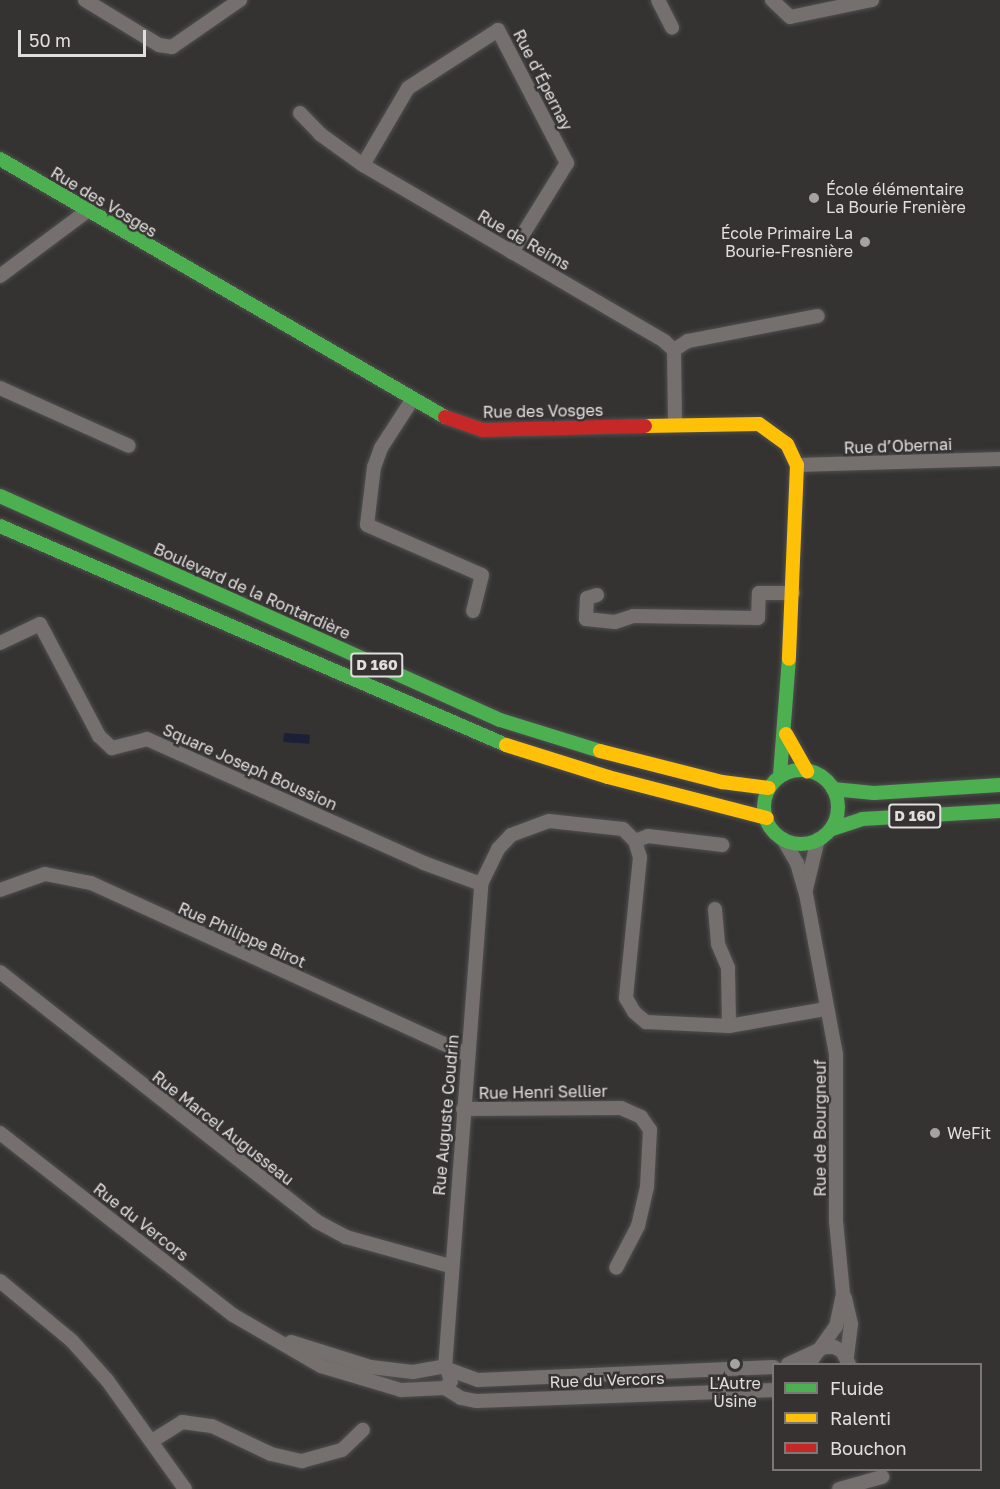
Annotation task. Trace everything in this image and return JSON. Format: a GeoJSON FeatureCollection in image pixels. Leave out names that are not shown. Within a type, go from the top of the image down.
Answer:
{"type":"FeatureCollection","features":[{"type":"Feature","properties":{"kind":"main road","name":"Rue des Vosges"},"geometry":{"type":"LineString","coordinates":[[0,159],[86,212],[411,400],[453,421],[482,430],[675,424],[759,424],[787,444],[797,465]]}},
{"type":"Feature","properties":{"kind":"main road"},"geometry":{"type":"LineString","coordinates":[[780,775],[807,771],[817,773],[833,789],[838,805],[832,829],[818,839],[795,843],[783,839],[767,818],[765,797],[780,775],[786,734],[797,465]]}},
{"type":"Feature","properties":{"kind":"main road","name":"Boulevard de la Rontardière"},"geometry":{"type":"LineString","coordinates":[[0,496],[500,720],[615,756],[722,782],[769,788]]}},
{"type":"Feature","properties":{"kind":"main road","name":"D 160"},"geometry":{"type":"LineString","coordinates":[[0,526],[488,740],[608,777],[720,803],[767,818]]}},
{"type":"Feature","properties":{"kind":"main road"},"geometry":{"type":"LineString","coordinates":[[0,539],[65,567],[122,581]]}},
{"type":"Feature","properties":{"kind":"main road"},"geometry":{"type":"LineString","coordinates":[[786,734],[807,771]]}},
{"type":"Feature","properties":{"kind":"main road","name":"D 160"},"geometry":{"type":"LineString","coordinates":[[833,789],[874,793],[1000,785]]}},
{"type":"Feature","properties":{"kind":"main road","name":"D 160"},"geometry":{"type":"LineString","coordinates":[[832,829],[862,819],[1000,812]]}},
{"type":"Feature","properties":{"kind":"street"},"geometry":{"type":"LineString","coordinates":[[84,0],[159,45],[172,47],[240,0]]}},
{"type":"Feature","properties":{"kind":"street"},"geometry":{"type":"LineString","coordinates":[[658,0],[672,27]]}},
{"type":"Feature","properties":{"kind":"street"},"geometry":{"type":"LineString","coordinates":[[772,0],[790,16],[872,0]]}},
{"type":"Feature","properties":{"kind":"street","name":"Rue d’Épernay"},"geometry":{"type":"LineString","coordinates":[[363,165],[408,88],[498,30],[567,163],[512,252]]}},
{"type":"Feature","properties":{"kind":"street","name":"Rue de Reims"},"geometry":{"type":"LineString","coordinates":[[300,113],[320,135],[363,165],[674,350]]}},
{"type":"Feature","properties":{"kind":"street"},"geometry":{"type":"LineString","coordinates":[[0,276],[86,212]]}},
{"type":"Feature","properties":{"kind":"street"},"geometry":{"type":"LineString","coordinates":[[675,424],[674,350],[687,341],[818,316]]}},
{"type":"Feature","properties":{"kind":"street"},"geometry":{"type":"LineString","coordinates":[[0,388],[129,446]]}},
{"type":"Feature","properties":{"kind":"street"},"geometry":{"type":"LineString","coordinates":[[411,400],[381,448],[374,468],[367,525],[482,575],[473,611]]}},
{"type":"Feature","properties":{"kind":"street","name":"Rue d’Obernai"},"geometry":{"type":"LineString","coordinates":[[797,465],[1000,459]]}},
{"type":"Feature","properties":{"kind":"street"},"geometry":{"type":"LineString","coordinates":[[597,595],[587,598],[586,619],[615,622],[633,616],[758,618],[759,593],[793,593]]}},
{"type":"Feature","properties":{"kind":"street","name":"Square Joseph Boussion"},"geometry":{"type":"LineString","coordinates":[[0,643],[40,624],[99,736],[112,748],[147,739],[423,863],[481,884]]}},
{"type":"Feature","properties":{"kind":"street"},"geometry":{"type":"LineString","coordinates":[[481,884],[498,849],[512,835],[532,825],[549,821],[623,829],[635,841],[640,857],[626,998],[634,1012],[646,1022],[729,1026],[825,1009]]}},
{"type":"Feature","properties":{"kind":"street"},"geometry":{"type":"LineString","coordinates":[[635,841],[648,836],[722,845]]}},
{"type":"Feature","properties":{"kind":"street","name":"Rue de Bourgneuf"},"geometry":{"type":"LineString","coordinates":[[783,839],[797,863],[806,894],[825,1009],[836,1054],[836,1221],[843,1294],[850,1324],[848,1361]]}},
{"type":"Feature","properties":{"kind":"street","name":"Rue de Bourgneuf"},"geometry":{"type":"LineString","coordinates":[[806,894],[818,839]]}},
{"type":"Feature","properties":{"kind":"street","name":"Rue Philippe Birot"},"geometry":{"type":"LineString","coordinates":[[0,890],[45,874],[91,883],[467,1054]]}},
{"type":"Feature","properties":{"kind":"street","name":"Rue Auguste Coudrin"},"geometry":{"type":"LineString","coordinates":[[440,1368],[444,1347],[481,884]]}},
{"type":"Feature","properties":{"kind":"street"},"geometry":{"type":"LineString","coordinates":[[715,909],[718,944],[728,968],[729,1026]]}},
{"type":"Feature","properties":{"kind":"street","name":"Rue Marcel Augusseau"},"geometry":{"type":"LineString","coordinates":[[0,972],[316,1221],[346,1237],[450,1266]]}},
{"type":"Feature","properties":{"kind":"street","name":"Rue Henri Sellier"},"geometry":{"type":"LineString","coordinates":[[463,1109],[621,1108],[641,1117],[650,1130],[647,1187],[638,1226],[616,1268]]}},
{"type":"Feature","properties":{"kind":"street","name":"Rue du Vercors"},"geometry":{"type":"LineString","coordinates":[[0,1133],[234,1316],[321,1366],[356,1378],[401,1390],[441,1388],[461,1398],[477,1401],[772,1390]]}},
{"type":"Feature","properties":{"kind":"street"},"geometry":{"type":"LineString","coordinates":[[0,1281],[72,1341],[152,1441],[185,1489]]}},
{"type":"Feature","properties":{"kind":"street","name":"Rue de Bourgneuf"},"geometry":{"type":"LineString","coordinates":[[810,1363],[836,1326],[843,1294]]}},
{"type":"Feature","properties":{"kind":"street","name":"Rue du Vercors"},"geometry":{"type":"LineString","coordinates":[[263,1334],[370,1367],[412,1372],[440,1368],[467,1377],[499,1380],[772,1367]]}},
{"type":"Feature","properties":{"kind":"street"},"geometry":{"type":"LineString","coordinates":[[792,1363],[817,1351],[834,1347],[848,1361]]}},
{"type":"Feature","properties":{"kind":"street"},"geometry":{"type":"LineString","coordinates":[[440,1368],[451,1381],[441,1388],[430,1382],[440,1368]]}},
{"type":"Feature","properties":{"kind":"street"},"geometry":{"type":"LineString","coordinates":[[152,1441],[182,1422],[212,1426],[271,1454],[302,1461],[342,1450],[363,1430]]}},
{"type":"Feature","properties":{"kind":"street"},"geometry":{"type":"LineString","coordinates":[[838,1489],[883,1478]]}},
{"type":"Feature","properties":{"kind":"water"},"geometry":{"type":"Polygon","coordinates":[[[284,733],[310,735],[309,744],[283,742],[284,733]]]}},
{"type":"Feature","properties":{"kind":"traffic: fast"},"geometry":{"type":"LineString","coordinates":[[0,159],[445,417]]}},
{"type":"Feature","properties":{"kind":"traffic: fast"},"geometry":{"type":"LineString","coordinates":[[0,496],[500,720],[600,751]]}},
{"type":"Feature","properties":{"kind":"traffic: fast"},"geometry":{"type":"LineString","coordinates":[[0,526],[506,745]]}},
{"type":"Feature","properties":{"kind":"traffic: fast"},"geometry":{"type":"LineString","coordinates":[[780,775],[789,659]]}},
{"type":"Feature","properties":{"kind":"traffic: fast"},"geometry":{"type":"LineString","coordinates":[[801,770],[815,773],[827,781],[835,793],[838,807],[835,821],[827,833],[815,841],[801,844],[787,841],[775,833],[767,821],[764,807],[767,793],[775,781],[787,773],[801,770]]}},
{"type":"Feature","properties":{"kind":"traffic: fast"},"geometry":{"type":"LineString","coordinates":[[833,789],[874,793],[1000,785]]}},
{"type":"Feature","properties":{"kind":"traffic: fast"},"geometry":{"type":"LineString","coordinates":[[832,829],[862,819],[1000,811]]}},
{"type":"Feature","properties":{"kind":"traffic: slow"},"geometry":{"type":"LineString","coordinates":[[645,426],[759,424],[787,444],[797,465],[789,659]]}},
{"type":"Feature","properties":{"kind":"traffic: slow"},"geometry":{"type":"LineString","coordinates":[[786,734],[807,771]]}},
{"type":"Feature","properties":{"kind":"traffic: slow"},"geometry":{"type":"LineString","coordinates":[[506,745],[608,777],[767,818]]}},
{"type":"Feature","properties":{"kind":"traffic: slow"},"geometry":{"type":"LineString","coordinates":[[600,751],[722,782],[769,788]]}},
{"type":"Feature","properties":{"kind":"traffic: jam"},"geometry":{"type":"LineString","coordinates":[[445,417],[482,430],[645,426]]}},
{"type":"Feature","properties":{"kind":"place","name":"École élémentaire La Bourie Frenière"},"geometry":{"type":"Point","coordinates":[814,198]}},
{"type":"Feature","properties":{"kind":"place","name":"École Primaire La Bourie-Fresnière"},"geometry":{"type":"Point","coordinates":[865,242]}},
{"type":"Feature","properties":{"kind":"place","name":"WeFit"},"geometry":{"type":"Point","coordinates":[935,1133]}},
{"type":"Feature","properties":{"kind":"place","name":"L'Autre Usine"},"geometry":{"type":"Point","coordinates":[735,1364]}}]}
